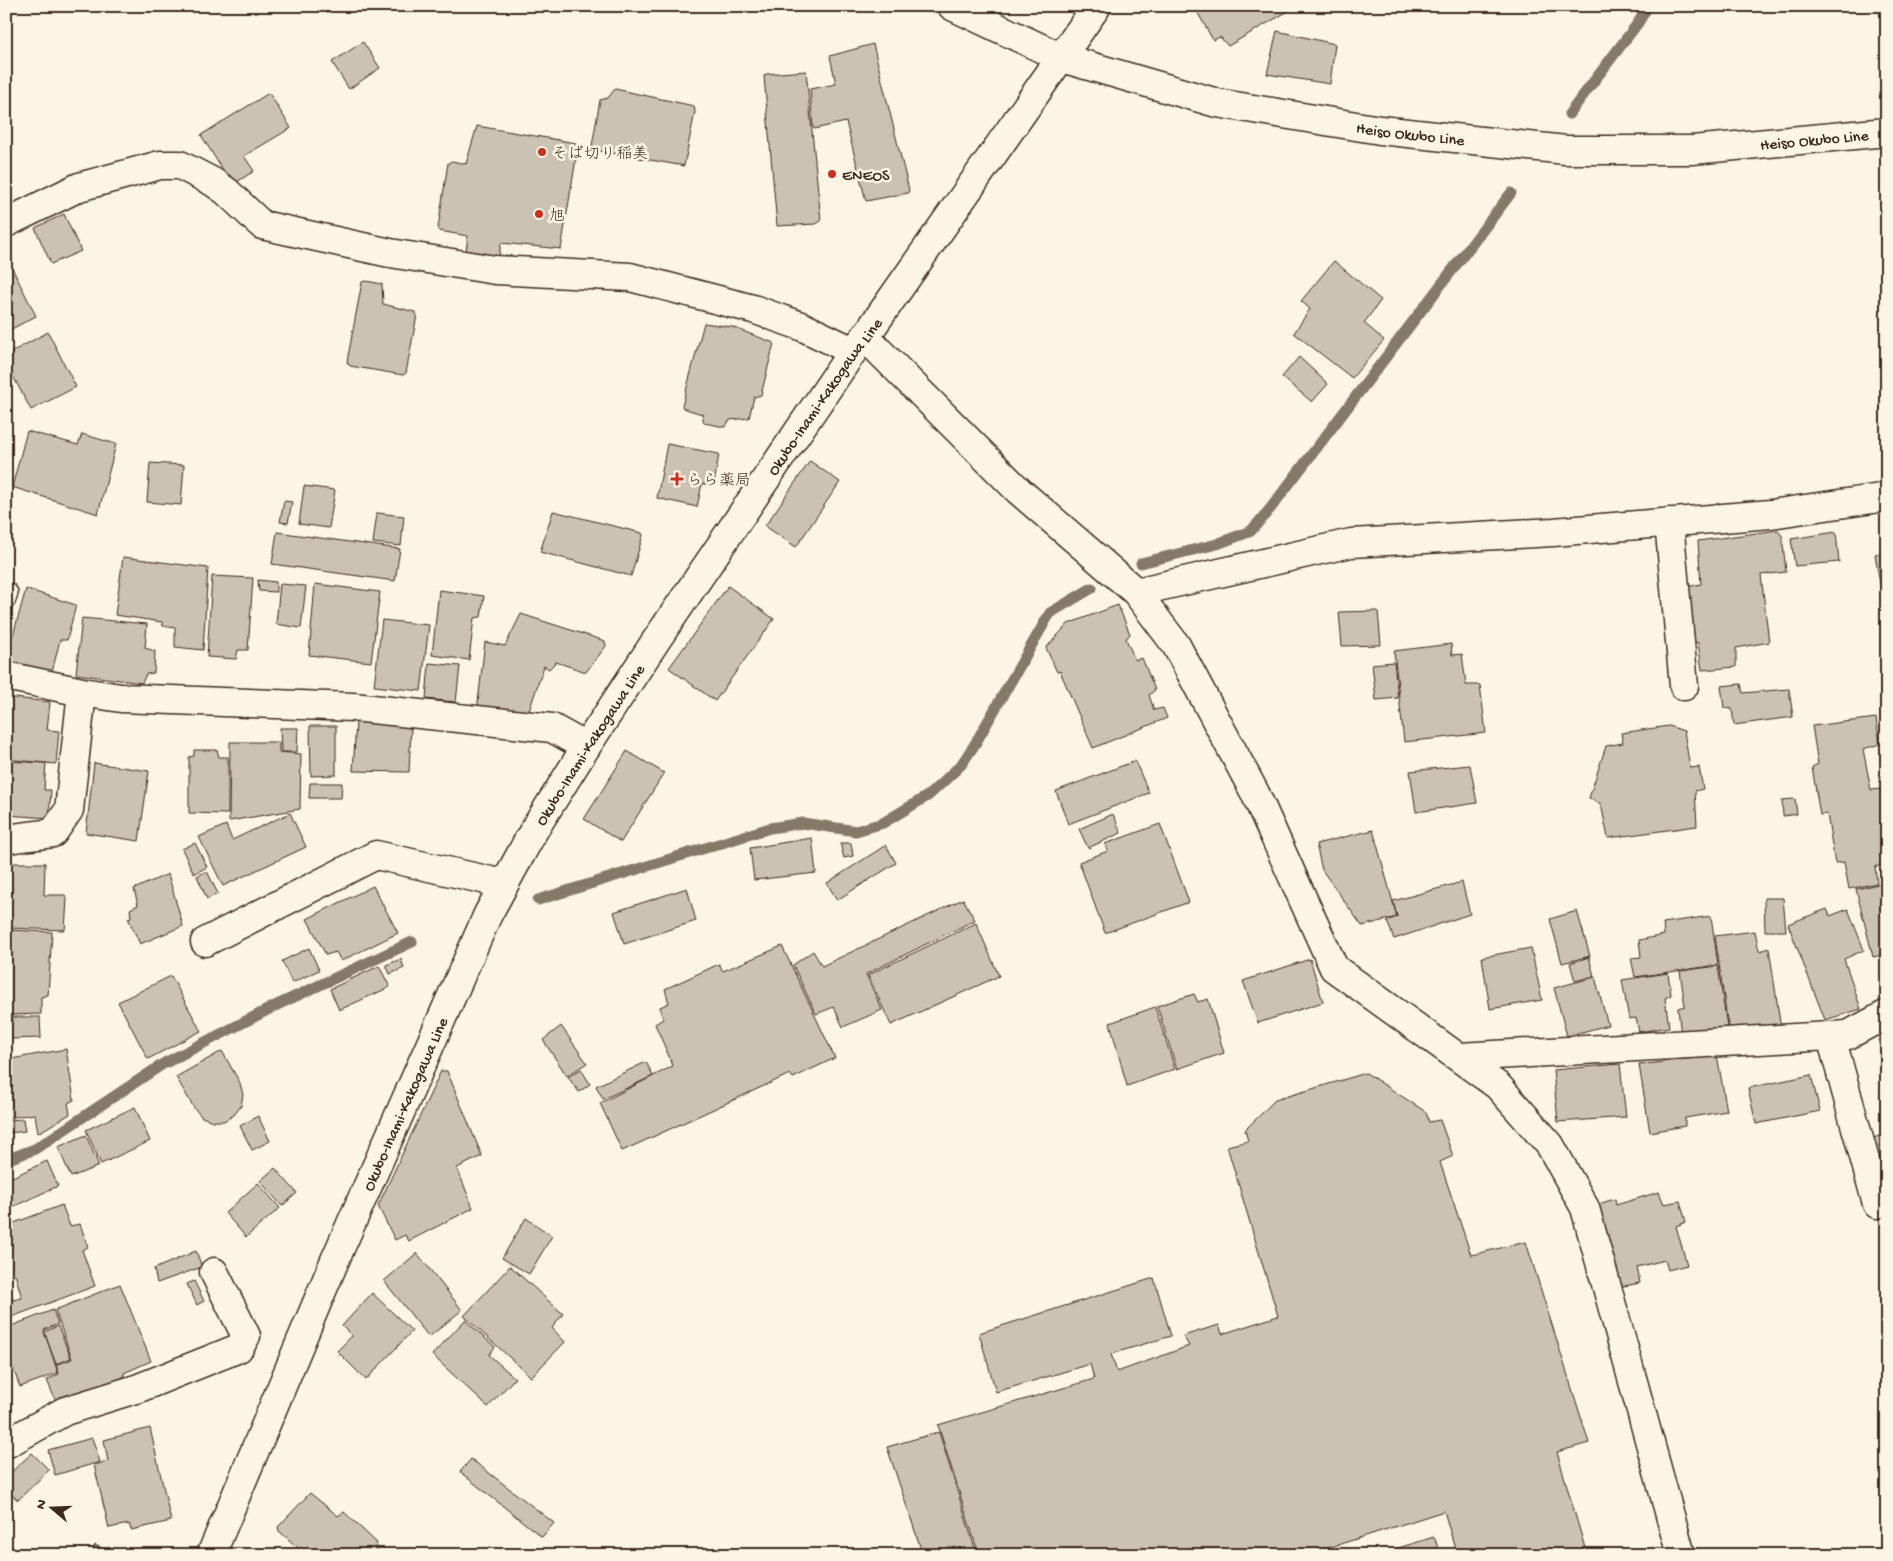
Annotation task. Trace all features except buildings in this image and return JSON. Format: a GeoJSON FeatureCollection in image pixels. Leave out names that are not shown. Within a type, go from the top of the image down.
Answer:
{"type":"FeatureCollection","features":[{"type":"Feature","properties":{"kind":"street","name":"Heiso Okubo Line"},"geometry":{"type":"LineString","coordinates":[[952,6],[1062,58],[1217,103],[1380,130],[1566,150],[1692,150],[1887,132]]}},
{"type":"Feature","properties":{"kind":"street","name":"Okubo-Inami-Kakogawa Line"},"geometry":{"type":"LineString","coordinates":[[211,1555],[335,1260],[488,914],[534,830],[657,638],[859,344],[1097,6]]}},
{"type":"Feature","properties":{"kind":"street"},"geometry":{"type":"LineString","coordinates":[[6,223],[79,187],[160,165],[180,165],[226,191],[262,225],[390,253],[495,270],[630,278],[753,309],[859,344],[1019,490],[1136,592],[1176,645],[1255,793],[1334,968],[1498,1086],[1550,1145],[1585,1208],[1681,1555]]}},
{"type":"Feature","properties":{"kind":"street"},"geometry":{"type":"LineString","coordinates":[[1136,592],[1351,543],[1554,532],[1770,514],[1887,497]]}},
{"type":"Feature","properties":{"kind":"street"},"geometry":{"type":"LineString","coordinates":[[1669,522],[1684,686]]}},
{"type":"Feature","properties":{"kind":"street"},"geometry":{"type":"LineString","coordinates":[[6,676],[121,698],[353,707],[552,728],[586,747]]}},
{"type":"Feature","properties":{"kind":"street"},"geometry":{"type":"LineString","coordinates":[[6,839],[53,833],[69,810],[82,692]]}},
{"type":"Feature","properties":{"kind":"street"},"geometry":{"type":"LineString","coordinates":[[205,942],[376,856],[504,884]]}},
{"type":"Feature","properties":{"kind":"street"},"geometry":{"type":"LineString","coordinates":[[1459,1058],[1831,1037],[1848,1035],[1887,1014]]}},
{"type":"Feature","properties":{"kind":"street"},"geometry":{"type":"LineString","coordinates":[[1831,1037],[1877,1204]]}},
{"type":"Feature","properties":{"kind":"street"},"geometry":{"type":"LineString","coordinates":[[6,1444],[65,1411],[140,1388],[239,1348],[246,1336],[214,1272]]}},
{"type":"Feature","properties":{"kind":"waterway"},"geometry":{"type":"LineString","coordinates":[[1569,114],[1638,23],[1648,6]]}},
{"type":"Feature","properties":{"kind":"waterway"},"geometry":{"type":"LineString","coordinates":[[1141,563],[1217,544],[1251,531],[1270,509],[1511,193]]}},
{"type":"Feature","properties":{"kind":"waterway"},"geometry":{"type":"LineString","coordinates":[[538,900],[770,828],[803,823],[856,831],[883,823],[929,795],[961,765],[1050,613],[1092,588]]}},
{"type":"Feature","properties":{"kind":"waterway"},"geometry":{"type":"LineString","coordinates":[[6,1160],[35,1149],[163,1064],[277,1005],[412,942]]}},
{"type":"Feature","properties":{"kind":"place","name":"そば切り稲美"},"geometry":{"type":"Point","coordinates":[542,152]}},
{"type":"Feature","properties":{"kind":"place","name":"ENEOS"},"geometry":{"type":"Point","coordinates":[832,174]}},
{"type":"Feature","properties":{"kind":"place","name":"旭"},"geometry":{"type":"Point","coordinates":[539,214]}},
{"type":"Feature","properties":{"kind":"place","name":"らら薬局"},"geometry":{"type":"Point","coordinates":[677,479]}}]}
